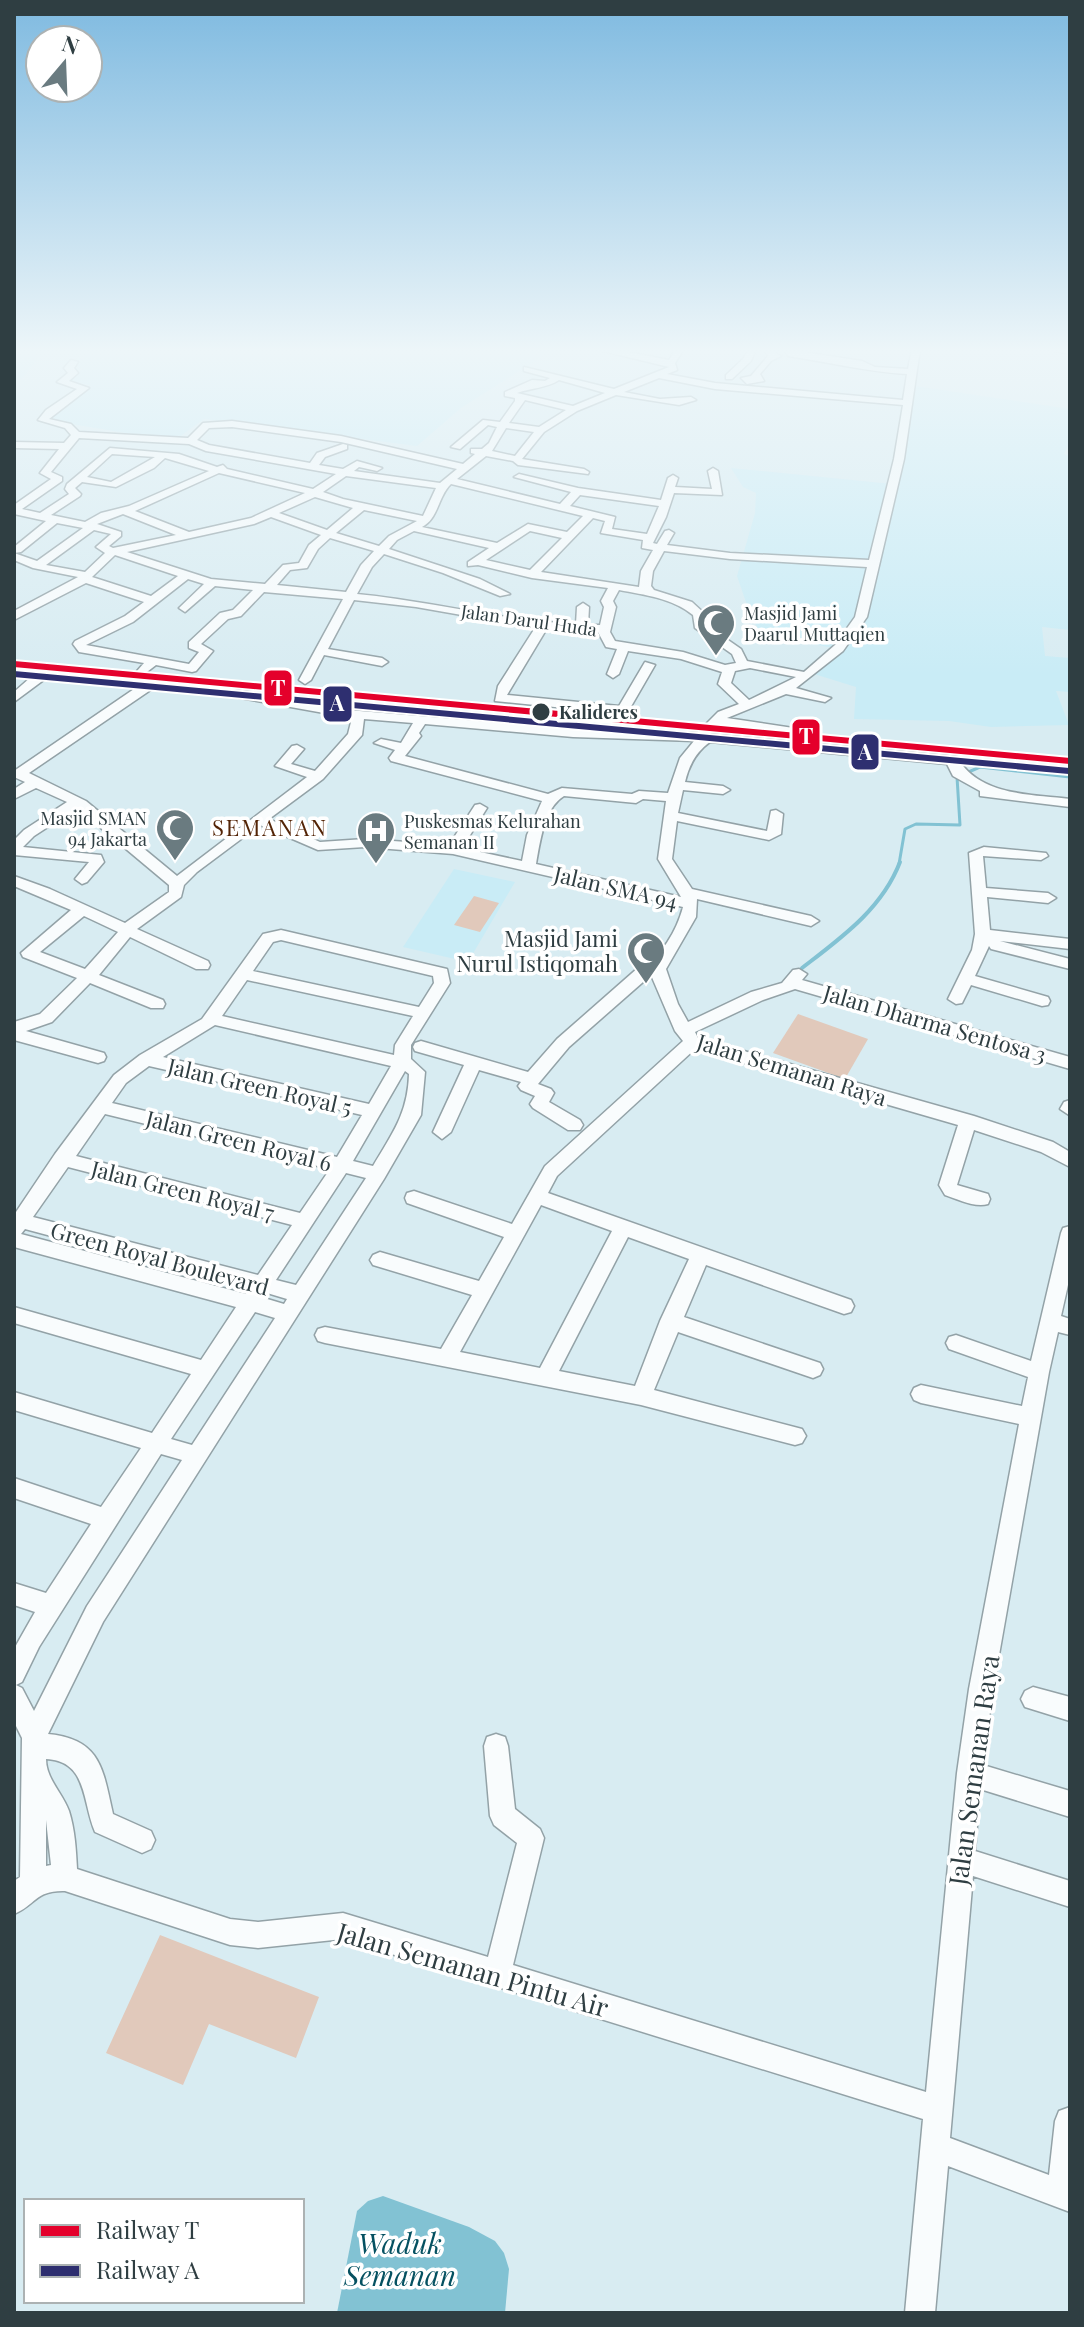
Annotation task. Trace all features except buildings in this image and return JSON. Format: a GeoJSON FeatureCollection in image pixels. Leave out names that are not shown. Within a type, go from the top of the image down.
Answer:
{"type":"FeatureCollection","features":[{"type":"Feature","properties":{"kind":"street"},"geometry":{"type":"LineString","coordinates":[[14,510],[58,479],[45,473],[58,458]]}},
{"type":"Feature","properties":{"kind":"street"},"geometry":{"type":"LineString","coordinates":[[42,516],[76,494],[69,487],[102,458]]}},
{"type":"Feature","properties":{"kind":"street"},"geometry":{"type":"LineString","coordinates":[[79,478],[112,485],[160,458]]}},
{"type":"Feature","properties":{"kind":"street"},"geometry":{"type":"LineString","coordinates":[[181,458],[217,470],[257,477],[362,506],[389,508],[427,520]]}},
{"type":"Feature","properties":{"kind":"street"},"geometry":{"type":"LineString","coordinates":[[37,566],[105,515],[245,458]]}},
{"type":"Feature","properties":{"kind":"street"},"geometry":{"type":"LineString","coordinates":[[269,458],[410,483],[446,483],[500,490],[612,520],[605,531],[655,530]]}},
{"type":"Feature","properties":{"kind":"street"},"geometry":{"type":"LineString","coordinates":[[312,467],[320,458]]}},
{"type":"Feature","properties":{"kind":"street"},"geometry":{"type":"LineString","coordinates":[[425,458],[466,468]]}},
{"type":"Feature","properties":{"kind":"street"},"geometry":{"type":"LineString","coordinates":[[437,461],[442,458]]}},
{"type":"Feature","properties":{"kind":"street"},"geometry":{"type":"LineString","coordinates":[[305,680],[367,565],[393,538],[427,520],[446,483],[478,458]]}},
{"type":"Feature","properties":{"kind":"street"},"geometry":{"type":"LineString","coordinates":[[509,458],[534,465],[584,472]]}},
{"type":"Feature","properties":{"kind":"street"},"geometry":{"type":"LineString","coordinates":[[574,1125],[539,1104],[545,1093],[527,1086],[563,1043],[645,971],[658,966],[688,917],[689,898],[665,859],[675,792],[689,754],[716,720],[785,690],[807,676],[839,648],[857,624],[875,564],[899,458]]}},
{"type":"Feature","properties":{"kind":"street"},"geometry":{"type":"LineString","coordinates":[[257,477],[274,468],[280,460]]}},
{"type":"Feature","properties":{"kind":"street"},"geometry":{"type":"LineString","coordinates":[[18,611],[84,577],[114,552],[254,521],[316,492],[357,464],[377,468]]}},
{"type":"Feature","properties":{"kind":"street"},"geometry":{"type":"LineString","coordinates":[[500,490],[534,465]]}},
{"type":"Feature","properties":{"kind":"street"},"geometry":{"type":"LineString","coordinates":[[713,471],[718,493],[672,484],[646,546],[730,556],[875,564]]}},
{"type":"Feature","properties":{"kind":"street"},"geometry":{"type":"LineString","coordinates":[[519,477],[578,491],[664,504]]}},
{"type":"Feature","properties":{"kind":"street"},"geometry":{"type":"LineString","coordinates":[[401,493],[410,483]]}},
{"type":"Feature","properties":{"kind":"street"},"geometry":{"type":"LineString","coordinates":[[562,508],[578,491]]}},
{"type":"Feature","properties":{"kind":"street"},"geometry":{"type":"LineString","coordinates":[[14,672],[148,672],[192,668],[207,651],[193,645],[224,616],[237,613],[287,567],[303,566],[318,543],[362,506]]}},
{"type":"Feature","properties":{"kind":"street"},"geometry":{"type":"LineString","coordinates":[[14,510],[114,531],[117,534],[102,547],[114,552]]}},
{"type":"Feature","properties":{"kind":"street"},"geometry":{"type":"LineString","coordinates":[[123,510],[187,535]]}},
{"type":"Feature","properties":{"kind":"street"},"geometry":{"type":"LineString","coordinates":[[269,513],[456,574],[504,594]]}},
{"type":"Feature","properties":{"kind":"street"},"geometry":{"type":"LineString","coordinates":[[532,575],[590,515]]}},
{"type":"Feature","properties":{"kind":"street"},"geometry":{"type":"LineString","coordinates":[[55,519],[15,552],[37,566],[84,577],[150,600]]}},
{"type":"Feature","properties":{"kind":"street"},"geometry":{"type":"LineString","coordinates":[[254,521],[318,543]]}},
{"type":"Feature","properties":{"kind":"street"},"geometry":{"type":"LineString","coordinates":[[456,574],[528,527],[569,536]]}},
{"type":"Feature","properties":{"kind":"street"},"geometry":{"type":"LineString","coordinates":[[413,528],[497,546]]}},
{"type":"Feature","properties":{"kind":"street"},"geometry":{"type":"LineString","coordinates":[[650,592],[645,587],[644,578],[669,533]]}},
{"type":"Feature","properties":{"kind":"street","name":"Jalan Darul Huda"},"geometry":{"type":"LineString","coordinates":[[114,552],[212,582],[426,604],[542,626],[604,629],[607,643],[651,658],[736,666]]}},
{"type":"Feature","properties":{"kind":"street"},"geometry":{"type":"LineString","coordinates":[[476,561],[532,575],[650,592],[694,608],[699,614],[699,625],[737,652],[736,666],[724,684],[748,706]]}},
{"type":"Feature","properties":{"kind":"street"},"geometry":{"type":"LineString","coordinates":[[186,575],[129,619],[79,646],[148,672],[307,709],[573,733],[703,738],[952,760],[960,774],[995,794]]}},
{"type":"Feature","properties":{"kind":"street"},"geometry":{"type":"LineString","coordinates":[[185,608],[212,582]]}},
{"type":"Feature","properties":{"kind":"street"},"geometry":{"type":"LineString","coordinates":[[604,629],[610,607],[607,601],[615,587]]}},
{"type":"Feature","properties":{"kind":"street"},"geometry":{"type":"LineString","coordinates":[[582,629],[583,607]]}},
{"type":"Feature","properties":{"kind":"street"},"geometry":{"type":"LineString","coordinates":[[542,626],[504,686],[500,698],[623,710],[661,634]]}},
{"type":"Feature","properties":{"kind":"street"},"geometry":{"type":"LineString","coordinates":[[613,674],[623,648]]}},
{"type":"Feature","properties":{"kind":"street"},"geometry":{"type":"LineString","coordinates":[[320,651],[382,662]]}},
{"type":"Feature","properties":{"kind":"street"},"geometry":{"type":"LineString","coordinates":[[736,666],[807,676]]}},
{"type":"Feature","properties":{"kind":"street"},"geometry":{"type":"LineString","coordinates":[[148,672],[16,774],[77,802],[177,884]]}},
{"type":"Feature","properties":{"kind":"street"},"geometry":{"type":"LineString","coordinates":[[14,698],[43,674]]}},
{"type":"Feature","properties":{"kind":"street"},"geometry":{"type":"LineString","coordinates":[[785,690],[825,698]]}},
{"type":"Feature","properties":{"kind":"street"},"geometry":{"type":"LineString","coordinates":[[16,1033],[46,1018],[115,948],[126,930],[176,894],[177,884],[192,869],[318,776],[355,735],[355,723],[360,715]]}},
{"type":"Feature","properties":{"kind":"street"},"geometry":{"type":"LineString","coordinates":[[422,720],[396,758],[550,799]]}},
{"type":"Feature","properties":{"kind":"street"},"geometry":{"type":"LineString","coordinates":[[716,720],[800,733]]}},
{"type":"Feature","properties":{"kind":"street"},"geometry":{"type":"LineString","coordinates":[[381,743],[405,748]]}},
{"type":"Feature","properties":{"kind":"street"},"geometry":{"type":"LineString","coordinates":[[297,749],[282,766],[318,776]]}},
{"type":"Feature","properties":{"kind":"street"},"geometry":{"type":"LineString","coordinates":[[14,795],[34,783]]}},
{"type":"Feature","properties":{"kind":"street"},"geometry":{"type":"LineString","coordinates":[[528,867],[534,835],[550,799],[562,792],[636,799],[639,795],[723,790]]}},
{"type":"Feature","properties":{"kind":"street"},"geometry":{"type":"LineString","coordinates":[[975,792],[1070,803]]}},
{"type":"Feature","properties":{"kind":"street"},"geometry":{"type":"LineString","coordinates":[[14,850],[29,833],[77,802]]}},
{"type":"Feature","properties":{"kind":"street"},"geometry":{"type":"LineString","coordinates":[[453,850],[480,808]]}},
{"type":"Feature","properties":{"kind":"street"},"geometry":{"type":"LineString","coordinates":[[672,816],[769,836],[774,834],[776,814]]}},
{"type":"Feature","properties":{"kind":"street","name":"Jalan SMA 94"},"geometry":{"type":"LineString","coordinates":[[260,820],[318,846],[365,843],[453,850],[811,921]]}},
{"type":"Feature","properties":{"kind":"street"},"geometry":{"type":"LineString","coordinates":[[14,850],[96,858],[97,862],[82,879]]}},
{"type":"Feature","properties":{"kind":"street"},"geometry":{"type":"LineString","coordinates":[[956,999],[983,938],[976,853],[1041,856]]}},
{"type":"Feature","properties":{"kind":"street"},"geometry":{"type":"LineString","coordinates":[[14,881],[45,892],[80,911],[202,965]]}},
{"type":"Feature","properties":{"kind":"street"},"geometry":{"type":"LineString","coordinates":[[979,892],[1048,898]]}},
{"type":"Feature","properties":{"kind":"street"},"geometry":{"type":"LineString","coordinates":[[14,965],[80,911]]}},
{"type":"Feature","properties":{"kind":"street"},"geometry":{"type":"LineString","coordinates":[[28,931],[45,940]]}},
{"type":"Feature","properties":{"kind":"street"},"geometry":{"type":"LineString","coordinates":[[14,1674],[51,1606],[154,1443],[375,1112],[402,1062],[403,1045],[442,983],[441,973],[281,935],[268,938],[212,1019],[124,1075],[61,1159],[17,1225]]}},
{"type":"Feature","properties":{"kind":"street"},"geometry":{"type":"LineString","coordinates":[[983,938],[1070,944]]}},
{"type":"Feature","properties":{"kind":"street"},"geometry":{"type":"LineString","coordinates":[[983,938],[1070,964]]}},
{"type":"Feature","properties":{"kind":"street"},"geometry":{"type":"LineString","coordinates":[[29,953],[157,1004]]}},
{"type":"Feature","properties":{"kind":"street","name":"Jalan Semanan Raya"},"geometry":{"type":"LineString","coordinates":[[658,966],[688,1036],[968,1121],[1069,1158]]}},
{"type":"Feature","properties":{"kind":"street"},"geometry":{"type":"LineString","coordinates":[[244,974],[423,1013]]}},
{"type":"Feature","properties":{"kind":"street","name":"Jalan Dharma Sentosa 3"},"geometry":{"type":"LineString","coordinates":[[688,1036],[757,996],[788,987],[799,979],[1070,1063]]}},
{"type":"Feature","properties":{"kind":"street"},"geometry":{"type":"LineString","coordinates":[[967,979],[1042,1001]]}},
{"type":"Feature","properties":{"kind":"street"},"geometry":{"type":"LineString","coordinates":[[23,1892],[35,1743],[95,1614],[378,1174],[415,1105],[417,1072],[402,1062],[212,1019]]}},
{"type":"Feature","properties":{"kind":"street"},"geometry":{"type":"LineString","coordinates":[[16,1033],[98,1057]]}},
{"type":"Feature","properties":{"kind":"street"},"geometry":{"type":"LineString","coordinates":[[446,1358],[551,1171],[688,1036]]}},
{"type":"Feature","properties":{"kind":"street"},"geometry":{"type":"LineString","coordinates":[[421,1047],[532,1079]]}},
{"type":"Feature","properties":{"kind":"street","name":"Jalan Green Royal 5"},"geometry":{"type":"LineString","coordinates":[[146,1059],[375,1112]]}},
{"type":"Feature","properties":{"kind":"street"},"geometry":{"type":"LineString","coordinates":[[442,1132],[475,1061]]}},
{"type":"Feature","properties":{"kind":"street","name":"Jalan Green Royal 6"},"geometry":{"type":"LineString","coordinates":[[99,1106],[378,1174]]}},
{"type":"Feature","properties":{"kind":"street"},"geometry":{"type":"LineString","coordinates":[[968,1121],[948,1185],[951,1190],[981,1199]]}},
{"type":"Feature","properties":{"kind":"street","name":"Jalan Green Royal 7"},"geometry":{"type":"LineString","coordinates":[[61,1159],[304,1221]]}},
{"type":"Feature","properties":{"kind":"street"},"geometry":{"type":"LineString","coordinates":[[535,1196],[844,1306]]}},
{"type":"Feature","properties":{"kind":"street"},"geometry":{"type":"LineString","coordinates":[[414,1198],[515,1233]]}},
{"type":"Feature","properties":{"kind":"street","name":"Green Royal Boulevard"},"geometry":{"type":"LineString","coordinates":[[17,1225],[254,1293],[288,1313]]}},
{"type":"Feature","properties":{"kind":"street"},"geometry":{"type":"LineString","coordinates":[[546,1377],[623,1227]]}},
{"type":"Feature","properties":{"kind":"street","name":"Jalan Semanan Raya"},"geometry":{"type":"LineString","coordinates":[[920,2313],[936,2109],[969,1773],[981,1689],[1039,1372],[1060,1324],[1070,1233]]}},
{"type":"Feature","properties":{"kind":"street","name":"Green Royal Boulevard"},"geometry":{"type":"LineString","coordinates":[[14,1240],[254,1293],[300,1294]]}},
{"type":"Feature","properties":{"kind":"street"},"geometry":{"type":"LineString","coordinates":[[641,1396],[701,1253]]}},
{"type":"Feature","properties":{"kind":"street"},"geometry":{"type":"LineString","coordinates":[[380,1260],[483,1290]]}},
{"type":"Feature","properties":{"kind":"street"},"geometry":{"type":"LineString","coordinates":[[14,1315],[204,1369]]}},
{"type":"Feature","properties":{"kind":"street"},"geometry":{"type":"LineString","coordinates":[[670,1321],[813,1369]]}},
{"type":"Feature","properties":{"kind":"street"},"geometry":{"type":"LineString","coordinates":[[325,1335],[641,1396],[795,1436]]}},
{"type":"Feature","properties":{"kind":"street"},"geometry":{"type":"LineString","coordinates":[[956,1343],[1039,1372]]}},
{"type":"Feature","properties":{"kind":"street"},"geometry":{"type":"LineString","coordinates":[[921,1394],[1031,1417]]}},
{"type":"Feature","properties":{"kind":"street"},"geometry":{"type":"LineString","coordinates":[[14,1401],[195,1455]]}},
{"type":"Feature","properties":{"kind":"street"},"geometry":{"type":"LineString","coordinates":[[14,1488],[106,1519]]}},
{"type":"Feature","properties":{"kind":"street"},"geometry":{"type":"LineString","coordinates":[[14,1594],[51,1606]]}},
{"type":"Feature","properties":{"kind":"street"},"geometry":{"type":"LineString","coordinates":[[14,1696],[35,1743]]}},
{"type":"Feature","properties":{"kind":"street"},"geometry":{"type":"LineString","coordinates":[[1033,1699],[1070,1709]]}},
{"type":"Feature","properties":{"kind":"street"},"geometry":{"type":"LineString","coordinates":[[35,1743],[56,1746],[87,1762],[93,1773],[104,1823],[142,1840]]}},
{"type":"Feature","properties":{"kind":"street"},"geometry":{"type":"LineString","coordinates":[[496,1746],[503,1816],[531,1838],[497,1973]]}},
{"type":"Feature","properties":{"kind":"street"},"geometry":{"type":"LineString","coordinates":[[969,1773],[1070,1804]]}},
{"type":"Feature","properties":{"kind":"street"},"geometry":{"type":"LineString","coordinates":[[34,1778],[54,1801],[60,1816],[65,1878]]}},
{"type":"Feature","properties":{"kind":"street"},"geometry":{"type":"LineString","coordinates":[[959,1859],[1070,1894]]}},
{"type":"Feature","properties":{"kind":"street","name":"Jalan Semanan Pintu Air"},"geometry":{"type":"LineString","coordinates":[[23,1892],[53,1877],[65,1878],[230,1932],[282,1934],[322,1926],[343,1926],[936,2109]]}},
{"type":"Feature","properties":{"kind":"street"},"geometry":{"type":"LineString","coordinates":[[933,2146],[1066,2196],[1069,2121]]}},
{"type":"Feature","properties":{"kind":"shaded area"},"geometry":{"type":"Polygon","coordinates":[[[896,458],[1070,458],[1070,630],[1042,627],[1045,656],[1070,658],[1070,692],[1056,691],[1069,725],[991,727],[949,721],[854,719],[856,687],[811,673],[833,648],[760,633],[737,576],[755,513],[756,493],[743,487],[731,468],[892,484],[896,458]]]}},
{"type":"Feature","properties":{"kind":"shaded area"},"geometry":{"type":"Polygon","coordinates":[[[454,869],[515,882],[468,962],[403,947],[454,869]]]}},
{"type":"Feature","properties":{"kind":"shaded area"},"geometry":{"type":"Polygon","coordinates":[[[474,896],[499,903],[480,932],[454,925],[474,896]]]}},
{"type":"Feature","properties":{"kind":"shaded area"},"geometry":{"type":"Polygon","coordinates":[[[798,1014],[868,1039],[845,1079],[773,1053],[798,1014]]]}},
{"type":"Feature","properties":{"kind":"shaded area"},"geometry":{"type":"Polygon","coordinates":[[[160,1935],[319,1997],[296,2058],[209,2024],[183,2085],[106,2053],[160,1935]]]}},
{"type":"Feature","properties":{"kind":"water","name":"Waduk Semanan"},"geometry":{"type":"Polygon","coordinates":[[[383,2196],[469,2227],[495,2241],[504,2253],[509,2269],[505,2313],[337,2313],[357,2211],[368,2201],[383,2196]]]}},
{"type":"Feature","properties":{"kind":"waterway"},"geometry":{"type":"LineString","coordinates":[[899,864],[905,829],[916,824],[960,825],[957,777],[980,767],[1070,777]]}},
{"type":"Feature","properties":{"kind":"waterway"},"geometry":{"type":"LineString","coordinates":[[802,968],[859,921],[883,894],[900,862]]}},
{"type":"Feature","properties":{"kind":"rail line","name":"T"},"geometry":{"type":"LineString","coordinates":[[14,664],[1070,761]]}},
{"type":"Feature","properties":{"kind":"rail line","name":"A"},"geometry":{"type":"LineString","coordinates":[[14,674],[1069,771]]}},
{"type":"Feature","properties":{"kind":"place","name":"Masjid Jami Daarul Muttaqien"},"geometry":{"type":"Point","coordinates":[716,657]}},
{"type":"Feature","properties":{"kind":"place","name":"Kalideres"},"geometry":{"type":"Point","coordinates":[541,712]}},
{"type":"Feature","properties":{"kind":"place","name":"Masjid SMAN 94 Jakarta"},"geometry":{"type":"Point","coordinates":[175,862]}},
{"type":"Feature","properties":{"kind":"place","name":"Puskesmas Kelurahan Semanan II"},"geometry":{"type":"Point","coordinates":[376,865]}},
{"type":"Feature","properties":{"kind":"place","name":"Masjid Jami Nurul Istiqomah"},"geometry":{"type":"Point","coordinates":[646,985]}},
{"type":"Feature","properties":{"kind":"district","name":"SEMANAN"},"geometry":{"type":"Point","coordinates":[270,827]}}]}
